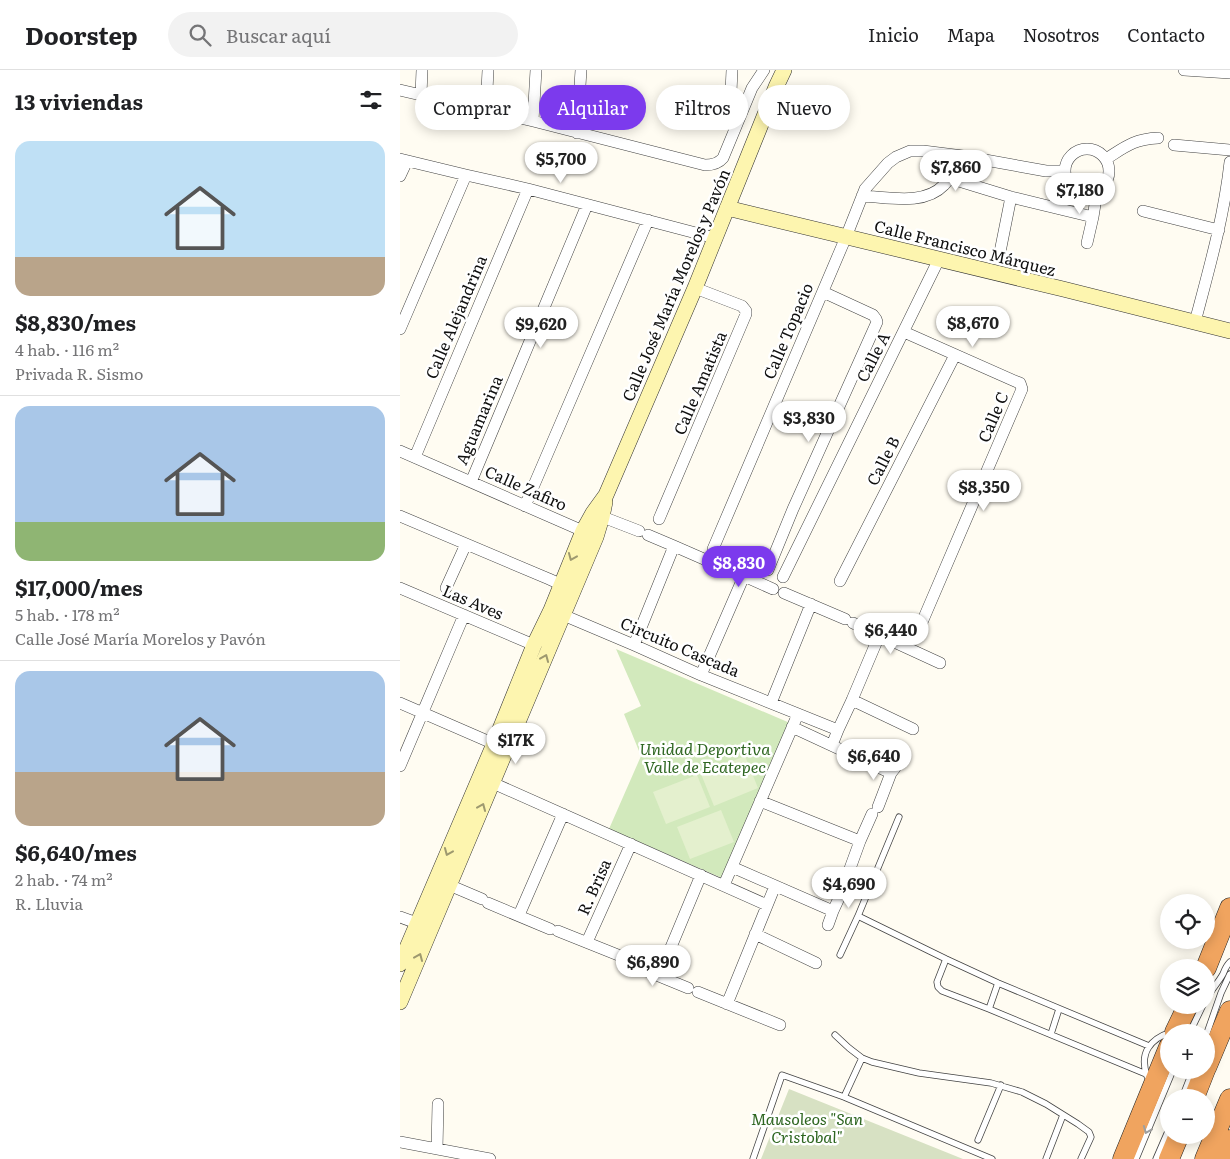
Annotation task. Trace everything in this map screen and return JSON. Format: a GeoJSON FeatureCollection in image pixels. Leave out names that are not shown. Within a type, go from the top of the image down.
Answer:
{"type":"FeatureCollection","features":[{"type":"Feature","properties":{"kind":"highway"},"geometry":{"type":"LineString","coordinates":[[1210,959],[1230,908]]}},
{"type":"Feature","properties":{"kind":"highway"},"geometry":{"type":"LineString","coordinates":[[1215,1048],[1230,1012]]}},
{"type":"Feature","properties":{"kind":"highway"},"geometry":{"type":"LineString","coordinates":[[1123,1159],[1150,1079],[1160,1063]]}},
{"type":"Feature","properties":{"kind":"highway"},"geometry":{"type":"LineString","coordinates":[[1205,1159],[1230,1099]]}},
{"type":"Feature","properties":{"kind":"highway"},"geometry":{"type":"LineString","coordinates":[[1222,1159],[1230,1140]]}},
{"type":"Feature","properties":{"kind":"highway"},"geometry":{"type":"LineString","coordinates":[[1169,1159],[1175,1144]]}},
{"type":"Feature","properties":{"kind":"street"},"geometry":{"type":"LineString","coordinates":[[421,85],[422,70]]}},
{"type":"Feature","properties":{"kind":"street"},"geometry":{"type":"LineString","coordinates":[[487,85],[488,70]]}},
{"type":"Feature","properties":{"kind":"street"},"geometry":{"type":"LineString","coordinates":[[533,121],[536,70]]}},
{"type":"Feature","properties":{"kind":"street"},"geometry":{"type":"LineString","coordinates":[[577,133],[581,70]]}},
{"type":"Feature","properties":{"kind":"street"},"geometry":{"type":"LineString","coordinates":[[731,85],[732,70]]}},
{"type":"Feature","properties":{"kind":"street"},"geometry":{"type":"LineString","coordinates":[[529,120],[705,165],[716,164],[723,158],[752,88],[764,70]]}},
{"type":"Feature","properties":{"kind":"street","name":"Calle José María Morelos y Pavón"},"geometry":{"type":"LineString","coordinates":[[777,85],[784,70]]}},
{"type":"Feature","properties":{"kind":"street","name":"Calle José María Morelos y Pavón"},"geometry":{"type":"LineString","coordinates":[[778,85],[790,70]]}},
{"type":"Feature","properties":{"kind":"street"},"geometry":{"type":"LineString","coordinates":[[1184,70],[1230,73]]}},
{"type":"Feature","properties":{"kind":"street"},"geometry":{"type":"LineString","coordinates":[[400,90],[415,94]]}},
{"type":"Feature","properties":{"kind":"street","name":"Calle José María Morelos y Pavón"},"geometry":{"type":"LineString","coordinates":[[400,1002],[424,926],[557,612],[596,537],[598,515],[695,288],[759,130]]}},
{"type":"Feature","properties":{"kind":"street"},"geometry":{"type":"LineString","coordinates":[[1106,159],[1135,142],[1158,138]]}},
{"type":"Feature","properties":{"kind":"street"},"geometry":{"type":"LineString","coordinates":[[1174,145],[1230,150]]}},
{"type":"Feature","properties":{"kind":"street"},"geometry":{"type":"LineString","coordinates":[[1083,149],[1096,151],[1106,159],[1109,177],[1104,186],[1097,192],[1086,194],[1075,190],[1067,182],[1065,171],[1067,162],[1072,155],[1083,149]]}},
{"type":"Feature","properties":{"kind":"street","name":"Calle Topacio"},"geometry":{"type":"LineString","coordinates":[[713,549],[865,189],[888,163],[910,151],[923,150],[1046,171],[1065,171]]}},
{"type":"Feature","properties":{"kind":"street"},"geometry":{"type":"LineString","coordinates":[[862,196],[922,198],[945,185],[964,156]]}},
{"type":"Feature","properties":{"kind":"street"},"geometry":{"type":"LineString","coordinates":[[400,176],[403,160],[528,189],[715,238]]}},
{"type":"Feature","properties":{"kind":"street"},"geometry":{"type":"LineString","coordinates":[[1195,322],[1219,230],[1230,162]]}},
{"type":"Feature","properties":{"kind":"street"},"geometry":{"type":"LineString","coordinates":[[400,329],[466,176]]}},
{"type":"Feature","properties":{"kind":"street"},"geometry":{"type":"LineString","coordinates":[[949,178],[1011,197],[1093,218]]}},
{"type":"Feature","properties":{"kind":"street","name":"Calle Alejandrina"},"geometry":{"type":"LineString","coordinates":[[415,457],[528,189]]}},
{"type":"Feature","properties":{"kind":"street"},"geometry":{"type":"LineString","coordinates":[[1087,243],[1097,192]]}},
{"type":"Feature","properties":{"kind":"street"},"geometry":{"type":"LineString","coordinates":[[1000,252],[1011,197]]}},
{"type":"Feature","properties":{"kind":"street","name":"Aguamarina"},"geometry":{"type":"LineString","coordinates":[[471,482],[588,205]]}},
{"type":"Feature","properties":{"kind":"street","name":"Calle Francisco Márquez"},"geometry":{"type":"LineString","coordinates":[[727,208],[1230,331]]}},
{"type":"Feature","properties":{"kind":"street"},"geometry":{"type":"LineString","coordinates":[[1143,211],[1219,230]]}},
{"type":"Feature","properties":{"kind":"street"},"geometry":{"type":"LineString","coordinates":[[525,506],[648,220]]}},
{"type":"Feature","properties":{"kind":"street","name":"Calle A"},"geometry":{"type":"LineString","coordinates":[[783,577],[939,260]]}},
{"type":"Feature","properties":{"kind":"street","name":"Calle Amatista"},"geometry":{"type":"LineString","coordinates":[[658,519],[746,314],[742,306],[695,288]]}},
{"type":"Feature","properties":{"kind":"street"},"geometry":{"type":"LineString","coordinates":[[768,570],[793,509],[877,322],[873,315],[823,292]]}},
{"type":"Feature","properties":{"kind":"street","name":"Calle C"},"geometry":{"type":"LineString","coordinates":[[904,332],[1018,382],[1022,389],[917,634]]}},
{"type":"Feature","properties":{"kind":"street","name":"Calle B"},"geometry":{"type":"LineString","coordinates":[[840,581],[956,355]]}},
{"type":"Feature","properties":{"kind":"street","name":"Calle Zafiro"},"geometry":{"type":"LineString","coordinates":[[400,450],[583,531]]}},
{"type":"Feature","properties":{"kind":"street"},"geometry":{"type":"LineString","coordinates":[[793,509],[811,518]]}},
{"type":"Feature","properties":{"kind":"street"},"geometry":{"type":"LineString","coordinates":[[598,515],[811,604],[940,663]]}},
{"type":"Feature","properties":{"kind":"street","name":"Calle José María Morelos y Pavón"},"geometry":{"type":"LineString","coordinates":[[500,747],[534,645],[557,612],[560,584],[583,531],[598,515]]}},
{"type":"Feature","properties":{"kind":"street"},"geometry":{"type":"LineString","coordinates":[[400,516],[560,584]]}},
{"type":"Feature","properties":{"kind":"street"},"geometry":{"type":"LineString","coordinates":[[446,588],[466,544]]}},
{"type":"Feature","properties":{"kind":"street"},"geometry":{"type":"LineString","coordinates":[[634,645],[674,546]]}},
{"type":"Feature","properties":{"kind":"street"},"geometry":{"type":"LineString","coordinates":[[701,675],[744,576]]}},
{"type":"Feature","properties":{"kind":"street","name":"Las Aves"},"geometry":{"type":"LineString","coordinates":[[400,588],[534,645]]}},
{"type":"Feature","properties":{"kind":"street"},"geometry":{"type":"LineString","coordinates":[[771,703],[811,604]]}},
{"type":"Feature","properties":{"kind":"street","name":"Circuito Cascada"},"geometry":{"type":"LineString","coordinates":[[557,612],[701,675],[838,730]]}},
{"type":"Feature","properties":{"kind":"street"},"geometry":{"type":"LineString","coordinates":[[400,766],[464,615]]}},
{"type":"Feature","properties":{"kind":"street"},"geometry":{"type":"LineString","coordinates":[[832,746],[879,636]]}},
{"type":"Feature","properties":{"kind":"street"},"geometry":{"type":"LineString","coordinates":[[852,700],[913,729]]}},
{"type":"Feature","properties":{"kind":"street"},"geometry":{"type":"LineString","coordinates":[[400,703],[500,747]]}},
{"type":"Feature","properties":{"kind":"street"},"geometry":{"type":"LineString","coordinates":[[724,885],[798,714]]}},
{"type":"Feature","properties":{"kind":"street"},"geometry":{"type":"LineString","coordinates":[[792,727],[832,746],[893,770],[860,841],[828,925]]}},
{"type":"Feature","properties":{"kind":"street"},"geometry":{"type":"LineString","coordinates":[[486,780],[768,904]]}},
{"type":"Feature","properties":{"kind":"street","name":"Calle José María Morelos y Pavón"},"geometry":{"type":"LineString","coordinates":[[400,964],[449,885],[486,780]]}},
{"type":"Feature","properties":{"kind":"street"},"geometry":{"type":"LineString","coordinates":[[760,801],[860,841]]}},
{"type":"Feature","properties":{"kind":"street"},"geometry":{"type":"LineString","coordinates":[[519,916],[562,814]]}},
{"type":"Feature","properties":{"kind":"street","name":"R. Brisa"},"geometry":{"type":"LineString","coordinates":[[587,942],[631,844]]}},
{"type":"Feature","properties":{"kind":"street"},"geometry":{"type":"LineString","coordinates":[[732,867],[833,911]]}},
{"type":"Feature","properties":{"kind":"street"},"geometry":{"type":"LineString","coordinates":[[659,976],[701,875]]}},
{"type":"Feature","properties":{"kind":"street","name":"R. Brisa"},"geometry":{"type":"LineString","coordinates":[[449,885],[519,916],[587,942],[659,976],[780,1026]]}},
{"type":"Feature","properties":{"kind":"street"},"geometry":{"type":"LineString","coordinates":[[727,1004],[775,886]]}},
{"type":"Feature","properties":{"kind":"street"},"geometry":{"type":"LineString","coordinates":[[400,917],[424,926]]}},
{"type":"Feature","properties":{"kind":"street"},"geometry":{"type":"LineString","coordinates":[[755,934],[816,963]]}},
{"type":"Feature","properties":{"kind":"street"},"geometry":{"type":"LineString","coordinates":[[437,1149],[438,1104]]}},
{"type":"Feature","properties":{"kind":"street"},"geometry":{"type":"LineString","coordinates":[[400,1142],[490,1159]]}},
{"type":"Feature","properties":{"kind":"lane"},"geometry":{"type":"LineString","coordinates":[[840,955],[899,817]]}},
{"type":"Feature","properties":{"kind":"lane"},"geometry":{"type":"LineString","coordinates":[[858,916],[998,983],[1149,1046]]}},
{"type":"Feature","properties":{"kind":"lane"},"geometry":{"type":"LineString","coordinates":[[946,959],[937,982],[939,990],[1051,1034],[1150,1079]]}},
{"type":"Feature","properties":{"kind":"lane"},"geometry":{"type":"LineString","coordinates":[[1215,984],[1230,962]]}},
{"type":"Feature","properties":{"kind":"lane"},"geometry":{"type":"LineString","coordinates":[[1210,1024],[1230,974]]}},
{"type":"Feature","properties":{"kind":"lane"},"geometry":{"type":"LineString","coordinates":[[989,1009],[998,983]]}},
{"type":"Feature","properties":{"kind":"lane"},"geometry":{"type":"LineString","coordinates":[[1051,1034],[1059,1008]]}},
{"type":"Feature","properties":{"kind":"lane"},"geometry":{"type":"LineString","coordinates":[[1187,1024],[1195,1014]]}},
{"type":"Feature","properties":{"kind":"lane"},"geometry":{"type":"LineString","coordinates":[[834,1035],[862,1058],[872,1062],[919,1073],[1000,1085],[1022,1092],[1046,1104],[1087,1130],[1090,1134],[1090,1140],[1081,1159]]}},
{"type":"Feature","properties":{"kind":"lane"},"geometry":{"type":"LineString","coordinates":[[1150,1079],[1145,1056],[1149,1046],[1160,1036]]}},
{"type":"Feature","properties":{"kind":"lane"},"geometry":{"type":"LineString","coordinates":[[844,1097],[862,1058]]}},
{"type":"Feature","properties":{"kind":"lane"},"geometry":{"type":"LineString","coordinates":[[753,1159],[782,1075],[844,1097],[992,1159]]}},
{"type":"Feature","properties":{"kind":"lane"},"geometry":{"type":"LineString","coordinates":[[1136,1159],[1169,1079]]}},
{"type":"Feature","properties":{"kind":"lane"},"geometry":{"type":"LineString","coordinates":[[978,1140],[1000,1085]]}},
{"type":"Feature","properties":{"kind":"lane"},"geometry":{"type":"LineString","coordinates":[[1046,1159],[1064,1115]]}},
{"type":"Feature","properties":{"kind":"lane"},"geometry":{"type":"LineString","coordinates":[[1156,1159],[1162,1144]]}},
{"type":"Feature","properties":{"kind":"green space","name":"Unidad Deportiva Valle de Ecatepec"},"geometry":{"type":"Polygon","coordinates":[[[616,649],[790,723],[722,878],[609,829],[641,756],[624,714],[641,706],[616,649]]]}},
{"type":"Feature","properties":{"kind":"green space"},"geometry":{"type":"Polygon","coordinates":[[[745,756],[758,788],[714,806],[701,774],[745,756]]]}},
{"type":"Feature","properties":{"kind":"green space"},"geometry":{"type":"Polygon","coordinates":[[[697,775],[710,807],[666,824],[653,792],[697,775]]]}},
{"type":"Feature","properties":{"kind":"green space"},"geometry":{"type":"Polygon","coordinates":[[[721,810],[734,842],[690,859],[677,827],[721,810]]]}},
{"type":"Feature","properties":{"kind":"green space","name":"Mausoleos \"San Cristobal\""},"geometry":{"type":"Polygon","coordinates":[[[789,1089],[963,1159],[761,1159],[789,1089]]]}}]}
